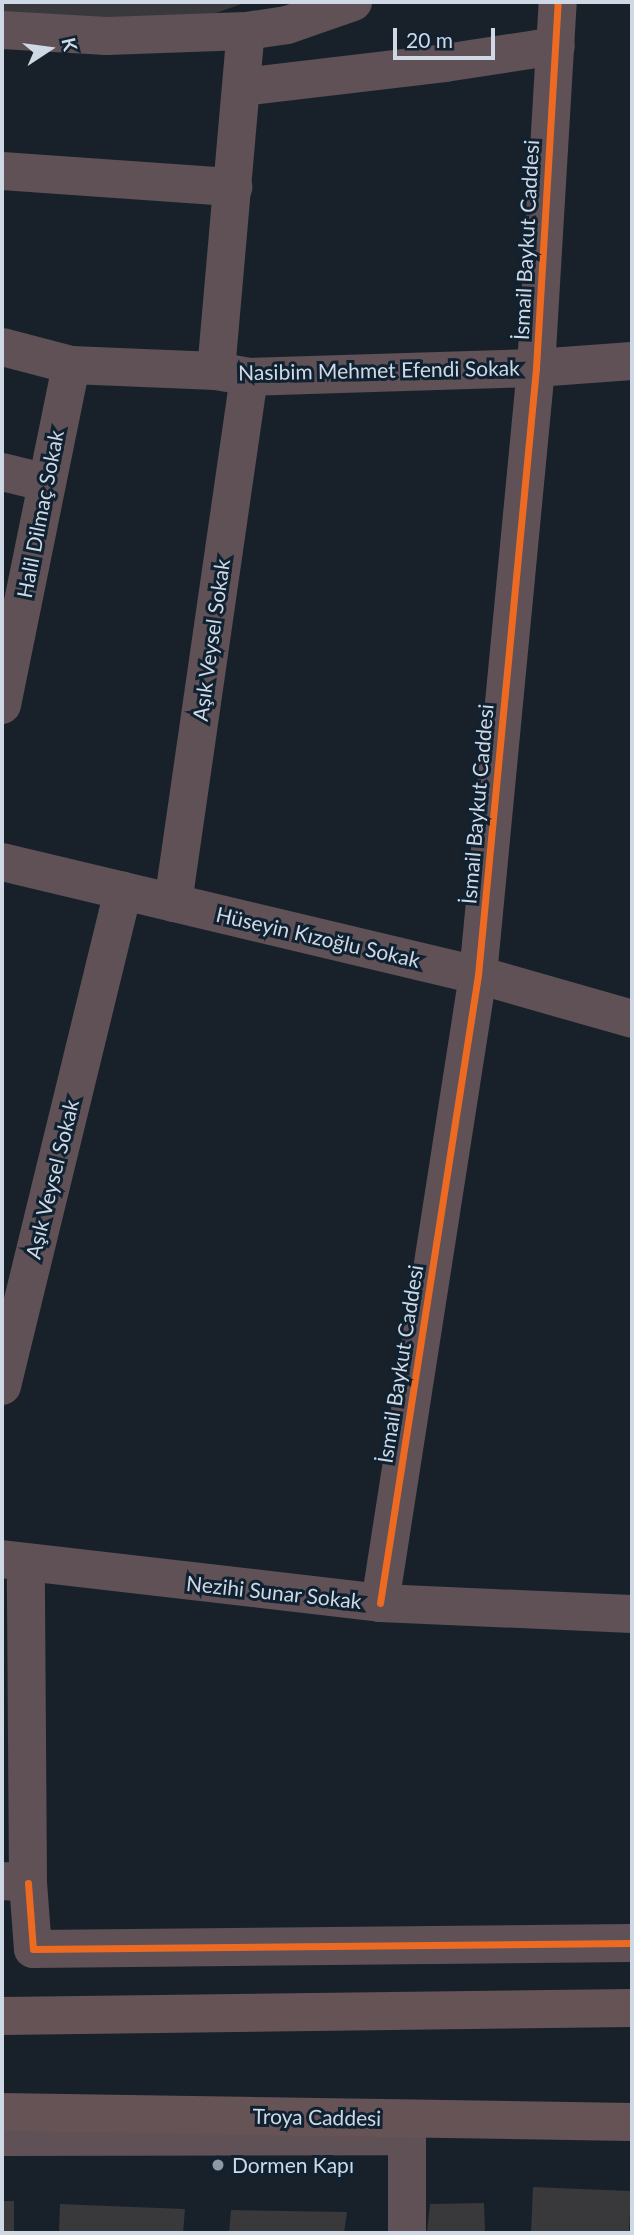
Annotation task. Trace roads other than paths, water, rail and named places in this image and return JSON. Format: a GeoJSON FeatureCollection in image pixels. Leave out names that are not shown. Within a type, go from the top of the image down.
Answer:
{"type":"FeatureCollection","features":[{"type":"Feature","properties":{"kind":"main road"},"geometry":{"type":"LineString","coordinates":[[2,2016],[632,2008]]}},
{"type":"Feature","properties":{"kind":"main road","name":"Troya Caddesi"},"geometry":{"type":"LineString","coordinates":[[2,2112],[632,2122]]}},
{"type":"Feature","properties":{"kind":"street"},"geometry":{"type":"LineString","coordinates":[[2,30],[107,36],[246,31],[286,25],[353,2]]}},
{"type":"Feature","properties":{"kind":"street","name":"İsmail Baykut Caddesi"},"geometry":{"type":"LineString","coordinates":[[380,1603],[478,975],[536,368],[558,2]]}},
{"type":"Feature","properties":{"kind":"street"},"geometry":{"type":"LineString","coordinates":[[232,374],[233,187],[246,31]]}},
{"type":"Feature","properties":{"kind":"street"},"geometry":{"type":"LineString","coordinates":[[242,87],[556,46]]}},
{"type":"Feature","properties":{"kind":"street"},"geometry":{"type":"LineString","coordinates":[[2,171],[233,187]]}},
{"type":"Feature","properties":{"kind":"street","name":"Nasibim Mehmet Efendi Sokak"},"geometry":{"type":"LineString","coordinates":[[2,347],[71,365],[232,374],[536,368],[632,360]]}},
{"type":"Feature","properties":{"kind":"street","name":"Halil Dilmaç Sokak"},"geometry":{"type":"LineString","coordinates":[[2,705],[71,365]]}},
{"type":"Feature","properties":{"kind":"street","name":"Aşık Veysel Sokak"},"geometry":{"type":"LineString","coordinates":[[173,903],[232,374]]}},
{"type":"Feature","properties":{"kind":"street"},"geometry":{"type":"LineString","coordinates":[[2,471],[47,483]]}},
{"type":"Feature","properties":{"kind":"street","name":"Hüseyin Kızoğlu Sokak"},"geometry":{"type":"LineString","coordinates":[[2,862],[478,975],[632,1019]]}},
{"type":"Feature","properties":{"kind":"street","name":"Aşık Veysel Sokak"},"geometry":{"type":"LineString","coordinates":[[2,1386],[122,891]]}},
{"type":"Feature","properties":{"kind":"street"},"geometry":{"type":"LineString","coordinates":[[14,1562],[15,1882],[33,1949],[632,1943]]}},
{"type":"Feature","properties":{"kind":"street","name":"Nezihi Sunar Sokak"},"geometry":{"type":"LineString","coordinates":[[14,1562],[380,1603],[632,1614]]}},
{"type":"Feature","properties":{"kind":"street"},"geometry":{"type":"LineString","coordinates":[[2,2137],[407,2136],[407,2233]]}},
{"type":"Feature","properties":{"kind":"place","name":"Dormen Kapı"},"geometry":{"type":"Point","coordinates":[218,2165]}}]}
